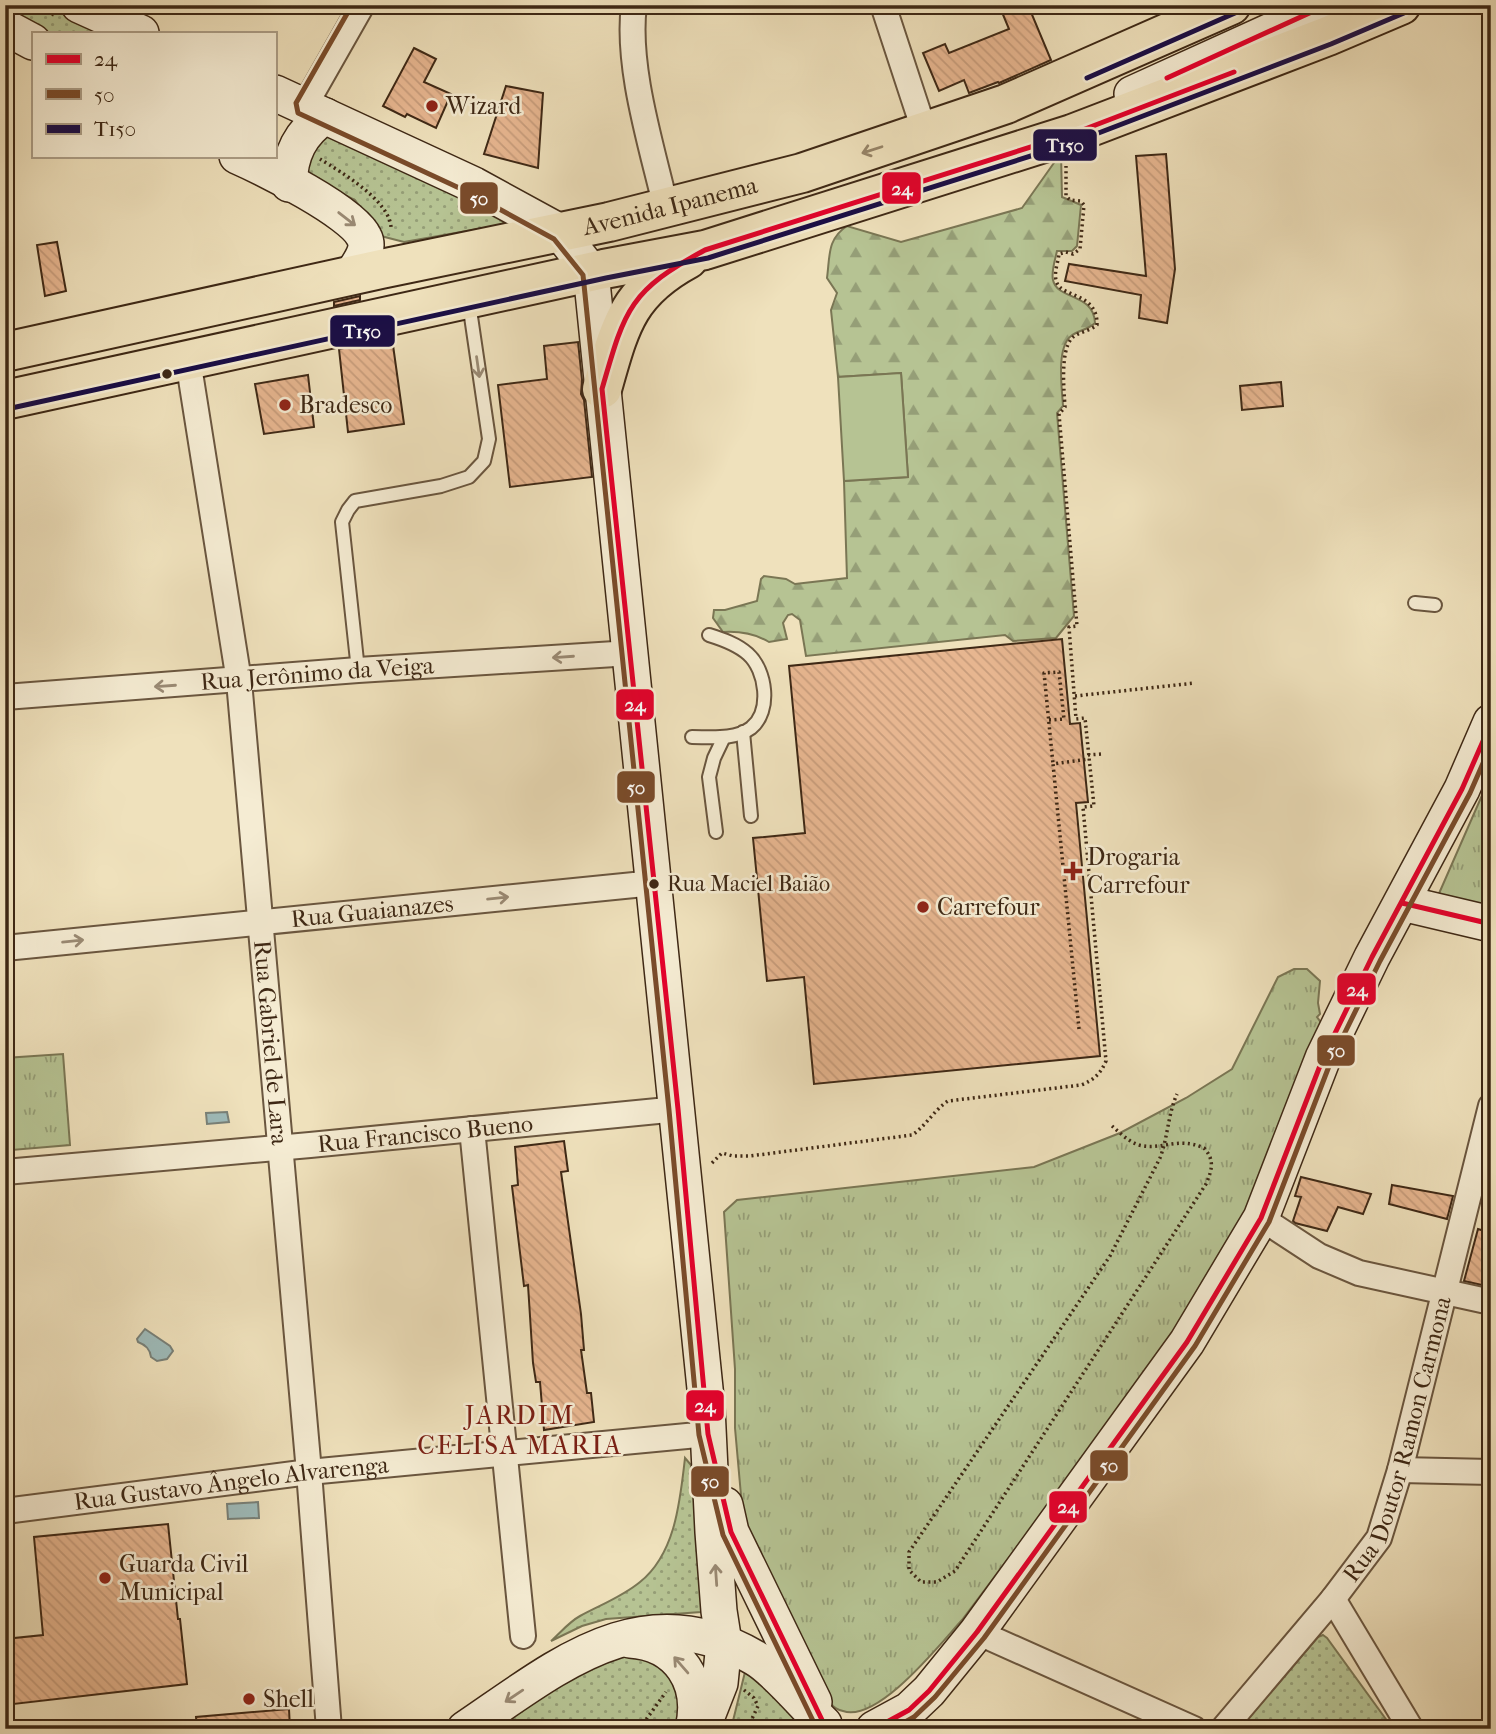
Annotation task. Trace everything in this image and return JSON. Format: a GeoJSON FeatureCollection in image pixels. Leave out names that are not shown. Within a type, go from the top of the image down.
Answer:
{"type":"FeatureCollection","features":[{"type":"Feature","properties":{"kind":"main road"},"geometry":{"type":"LineString","coordinates":[[79,5],[139,32]]}},
{"type":"Feature","properties":{"kind":"main road","name":"Avenida Ipanema"},"geometry":{"type":"LineString","coordinates":[[5,400],[468,299],[666,208],[802,173],[1006,104],[1231,5]]}},
{"type":"Feature","properties":{"kind":"main road"},"geometry":{"type":"LineString","coordinates":[[1006,104],[1081,82],[1232,29],[1289,5]]}},
{"type":"Feature","properties":{"kind":"main road","name":"Avenida Ipanema"},"geometry":{"type":"LineString","coordinates":[[5,352],[351,276],[561,255],[705,250],[1072,134],[1339,14],[1401,5]]}},
{"type":"Feature","properties":{"kind":"main road"},"geometry":{"type":"LineString","coordinates":[[959,170],[1339,14]]}},
{"type":"Feature","properties":{"kind":"main road"},"geometry":{"type":"LineString","coordinates":[[5,27],[32,41]]}},
{"type":"Feature","properties":{"kind":"main road"},"geometry":{"type":"LineString","coordinates":[[276,142],[301,105]]}},
{"type":"Feature","properties":{"kind":"main road"},"geometry":{"type":"LineString","coordinates":[[289,184],[296,146],[306,131],[301,105]]}},
{"type":"Feature","properties":{"kind":"main road"},"geometry":{"type":"LineString","coordinates":[[301,105],[474,186],[561,255],[602,389],[678,1109],[724,1643],[720,1683],[702,1729]]}},
{"type":"Feature","properties":{"kind":"main road"},"geometry":{"type":"LineString","coordinates":[[245,158],[352,221],[365,238],[365,253],[351,276]]}},
{"type":"Feature","properties":{"kind":"main road"},"geometry":{"type":"LineString","coordinates":[[602,389],[622,326],[642,292],[670,269],[705,250]]}},
{"type":"Feature","properties":{"kind":"main road"},"geometry":{"type":"LineString","coordinates":[[874,1729],[909,1710],[929,1691],[977,1632],[1187,1342],[1261,1218],[1323,1058],[1372,957],[1462,789],[1491,722]]}},
{"type":"Feature","properties":{"kind":"main road"},"geometry":{"type":"LineString","coordinates":[[1402,903],[1491,924]]}},
{"type":"Feature","properties":{"kind":"main road"},"geometry":{"type":"LineString","coordinates":[[708,1434],[731,1532],[827,1727]]}},
{"type":"Feature","properties":{"kind":"main road"},"geometry":{"type":"LineString","coordinates":[[466,1729],[563,1663],[591,1648],[660,1631],[699,1636],[724,1643],[756,1658],[827,1727]]}},
{"type":"Feature","properties":{"kind":"main road"},"geometry":{"type":"LineString","coordinates":[[616,1640],[635,1640],[651,1644],[668,1652],[681,1663],[694,1686],[693,1729]]}},
{"type":"Feature","properties":{"kind":"street"},"geometry":{"type":"LineString","coordinates":[[301,105],[362,5]]}},
{"type":"Feature","properties":{"kind":"street"},"geometry":{"type":"LineString","coordinates":[[634,5],[632,25],[638,80],[666,208]]}},
{"type":"Feature","properties":{"kind":"street"},"geometry":{"type":"LineString","coordinates":[[883,5],[925,133]]}},
{"type":"Feature","properties":{"kind":"street","name":"Rua Gabriel de Lara"},"geometry":{"type":"LineString","coordinates":[[188,360],[239,681],[329,1729]]}},
{"type":"Feature","properties":{"kind":"street","name":"Rua Jerônimo da Veiga"},"geometry":{"type":"LineString","coordinates":[[5,697],[358,670],[631,653]]}},
{"type":"Feature","properties":{"kind":"street","name":"Rua Guaianazes"},"geometry":{"type":"LineString","coordinates":[[5,948],[654,883]]}},
{"type":"Feature","properties":{"kind":"street","name":"Rua Doutor Ramon Carmona"},"geometry":{"type":"LineString","coordinates":[[1223,1729],[1333,1599],[1380,1538],[1400,1470],[1491,1106]]}},
{"type":"Feature","properties":{"kind":"street","name":"Rua Francisco Bueno"},"geometry":{"type":"LineString","coordinates":[[5,1172],[678,1109]]}},
{"type":"Feature","properties":{"kind":"street"},"geometry":{"type":"LineString","coordinates":[[472,1129],[523,1636]]}},
{"type":"Feature","properties":{"kind":"street"},"geometry":{"type":"LineString","coordinates":[[1261,1218],[1319,1256],[1359,1273],[1491,1302]]}},
{"type":"Feature","properties":{"kind":"street","name":"Rua Gustavo Ângelo Alvarenga"},"geometry":{"type":"LineString","coordinates":[[5,1511],[309,1472],[708,1434]]}},
{"type":"Feature","properties":{"kind":"street"},"geometry":{"type":"LineString","coordinates":[[1400,1470],[1491,1472]]}},
{"type":"Feature","properties":{"kind":"street"},"geometry":{"type":"LineString","coordinates":[[1333,1599],[1411,1729]]}},
{"type":"Feature","properties":{"kind":"street"},"geometry":{"type":"LineString","coordinates":[[977,1632],[1194,1729]]}},
{"type":"Feature","properties":{"kind":"lane"},"geometry":{"type":"LineString","coordinates":[[358,670],[342,522],[348,510],[355,501],[441,486],[469,477],[484,461],[489,439],[468,299]]}},
{"type":"Feature","properties":{"kind":"lane"},"geometry":{"type":"LineString","coordinates":[[1415,603],[1435,605]]}},
{"type":"Feature","properties":{"kind":"lane"},"geometry":{"type":"LineString","coordinates":[[692,737],[724,737],[743,732],[753,726],[762,710],[764,694],[755,660],[745,651],[709,635]]}},
{"type":"Feature","properties":{"kind":"lane"},"geometry":{"type":"LineString","coordinates":[[743,732],[751,816]]}},
{"type":"Feature","properties":{"kind":"lane"},"geometry":{"type":"LineString","coordinates":[[716,832],[709,777],[724,737]]}},
{"type":"Feature","properties":{"kind":"path"},"geometry":{"type":"LineString","coordinates":[[712,1163],[722,1153],[750,1156],[912,1135],[920,1130],[938,1107],[948,1101],[1081,1085],[1092,1080],[1103,1069],[1106,1061],[1083,807],[1094,806],[1085,718],[1076,719],[1069,627],[1077,626],[1059,414],[1065,407],[1064,370],[1067,348],[1071,339],[1097,325],[1097,317],[1084,298],[1058,286],[1055,275],[1059,254],[1073,254],[1080,249],[1084,205],[1081,201],[1070,200],[1065,190],[1066,142],[1072,134]]}},
{"type":"Feature","properties":{"kind":"path"},"geometry":{"type":"LineString","coordinates":[[1049,720],[1064,719],[1059,672],[1044,673],[1079,1029]]}},
{"type":"Feature","properties":{"kind":"path"},"geometry":{"type":"LineString","coordinates":[[1074,696],[1195,683]]}},
{"type":"Feature","properties":{"kind":"path"},"geometry":{"type":"LineString","coordinates":[[1053,764],[1102,754]]}},
{"type":"Feature","properties":{"kind":"path"},"geometry":{"type":"LineString","coordinates":[[1112,1126],[1139,1145],[1166,1144],[1184,1142],[1204,1148],[1212,1162],[1206,1184],[955,1571],[937,1582],[921,1582],[909,1570],[909,1552],[1110,1256],[1146,1189],[1166,1144],[1172,1105],[1177,1094]]}},
{"type":"Feature","properties":{"kind":"green space"},"geometry":{"type":"Polygon","coordinates":[[[5,5],[48,5],[106,32],[32,32],[5,19],[5,5]]]}},
{"type":"Feature","properties":{"kind":"green space"},"geometry":{"type":"Polygon","coordinates":[[[324,129],[506,220],[501,225],[404,242],[381,236],[355,200],[300,173],[324,129]]]}},
{"type":"Feature","properties":{"kind":"green space"},"geometry":{"type":"Polygon","coordinates":[[[1061,153],[1062,197],[1081,205],[1077,246],[1072,251],[1057,251],[1053,280],[1061,291],[1089,306],[1095,323],[1074,334],[1066,342],[1061,369],[1063,406],[1057,413],[1074,616],[1056,638],[1013,641],[1005,635],[806,656],[800,620],[792,614],[788,615],[783,623],[787,639],[769,642],[747,633],[723,632],[713,618],[714,610],[725,610],[757,601],[764,576],[786,579],[795,584],[847,578],[844,481],[908,477],[901,373],[838,377],[831,310],[837,293],[827,278],[831,249],[836,237],[847,226],[901,242],[1022,208],[1061,153]]]}},
{"type":"Feature","properties":{"kind":"green space"},"geometry":{"type":"Polygon","coordinates":[[[901,373],[908,477],[844,481],[838,377],[901,373]]]}},
{"type":"Feature","properties":{"kind":"green space"},"geometry":{"type":"Polygon","coordinates":[[[1491,776],[1491,907],[1437,898],[1487,784],[1491,776]]]}},
{"type":"Feature","properties":{"kind":"green space"},"geometry":{"type":"Polygon","coordinates":[[[1294,969],[1307,969],[1320,981],[1320,1014],[1317,1017],[1325,1028],[1251,1206],[1171,1343],[962,1620],[924,1663],[890,1694],[873,1705],[857,1712],[835,1708],[820,1690],[744,1529],[735,1428],[735,1369],[724,1212],[737,1200],[1034,1167],[1120,1133],[1186,1098],[1232,1069],[1278,977],[1294,969]]]}},
{"type":"Feature","properties":{"kind":"green space"},"geometry":{"type":"Polygon","coordinates":[[[63,1054],[70,1145],[12,1150],[5,1058],[63,1054]]]}},
{"type":"Feature","properties":{"kind":"green space"},"geometry":{"type":"Polygon","coordinates":[[[685,1458],[691,1465],[703,1608],[701,1612],[606,1619],[582,1626],[551,1641],[576,1618],[626,1592],[652,1570],[662,1556],[674,1525],[685,1458]]]}},
{"type":"Feature","properties":{"kind":"green space"},"geometry":{"type":"Polygon","coordinates":[[[1323,1635],[1393,1729],[1254,1729],[1249,1726],[1247,1720],[1318,1637],[1323,1635]]]}},
{"type":"Feature","properties":{"kind":"green space"},"geometry":{"type":"Polygon","coordinates":[[[624,1653],[666,1660],[687,1729],[490,1729],[580,1672],[624,1653]]]}},
{"type":"Feature","properties":{"kind":"green space"},"geometry":{"type":"Polygon","coordinates":[[[745,1672],[757,1678],[808,1729],[731,1729],[745,1672]]]}},
{"type":"Feature","properties":{"kind":"water"},"geometry":{"type":"Polygon","coordinates":[[[227,1112],[229,1122],[207,1124],[206,1113],[227,1112]]]}},
{"type":"Feature","properties":{"kind":"water"},"geometry":{"type":"Polygon","coordinates":[[[145,1329],[170,1346],[173,1351],[167,1359],[157,1361],[143,1344],[138,1342],[137,1339],[145,1329]]]}},
{"type":"Feature","properties":{"kind":"water"},"geometry":{"type":"Polygon","coordinates":[[[258,1502],[259,1518],[228,1519],[227,1504],[258,1502]]]}},
{"type":"Feature","properties":{"kind":"building"},"geometry":{"type":"Polygon","coordinates":[[[999,5],[1028,5],[1051,60],[969,93],[964,80],[939,91],[923,53],[945,44],[949,53],[1009,29],[999,5]]]}},
{"type":"Feature","properties":{"kind":"building"},"geometry":{"type":"Polygon","coordinates":[[[414,48],[436,59],[424,82],[451,94],[436,128],[383,106],[414,48]]]}},
{"type":"Feature","properties":{"kind":"building"},"geometry":{"type":"Polygon","coordinates":[[[506,86],[543,93],[538,168],[484,154],[506,86]]]}},
{"type":"Feature","properties":{"kind":"building"},"geometry":{"type":"Polygon","coordinates":[[[1166,154],[1175,269],[1167,323],[1139,318],[1141,295],[1065,281],[1069,264],[1146,276],[1136,156],[1166,154]]]}},
{"type":"Feature","properties":{"kind":"building"},"geometry":{"type":"Polygon","coordinates":[[[57,242],[66,291],[45,296],[37,245],[57,242]]]}},
{"type":"Feature","properties":{"kind":"building"},"geometry":{"type":"Polygon","coordinates":[[[360,296],[360,300],[334,306],[334,302],[360,296]]]}},
{"type":"Feature","properties":{"kind":"building"},"geometry":{"type":"Polygon","coordinates":[[[392,338],[404,424],[348,432],[339,349],[392,338]]]}},
{"type":"Feature","properties":{"kind":"building"},"geometry":{"type":"Polygon","coordinates":[[[578,342],[581,394],[584,400],[592,477],[510,487],[498,385],[547,379],[544,346],[578,342]]]}},
{"type":"Feature","properties":{"kind":"building","name":"Bradesco"},"geometry":{"type":"Polygon","coordinates":[[[308,375],[314,427],[264,434],[255,384],[308,375]]]}},
{"type":"Feature","properties":{"kind":"building"},"geometry":{"type":"Polygon","coordinates":[[[1281,382],[1283,406],[1242,410],[1240,386],[1281,382]]]}},
{"type":"Feature","properties":{"kind":"building","name":"Carrefour"},"geometry":{"type":"Polygon","coordinates":[[[1062,639],[1070,724],[1080,723],[1088,802],[1076,803],[1100,1056],[814,1084],[804,977],[767,981],[753,838],[805,833],[789,666],[1062,639]]]}},
{"type":"Feature","properties":{"kind":"building"},"geometry":{"type":"Polygon","coordinates":[[[564,1141],[568,1171],[561,1172],[581,1314],[584,1350],[581,1350],[587,1393],[591,1393],[594,1422],[544,1430],[540,1382],[536,1382],[533,1363],[528,1285],[524,1286],[512,1186],[518,1185],[515,1147],[564,1141]]]}},
{"type":"Feature","properties":{"kind":"building"},"geometry":{"type":"Polygon","coordinates":[[[1301,1177],[1371,1194],[1363,1214],[1338,1207],[1327,1231],[1295,1223],[1293,1221],[1301,1197],[1295,1196],[1301,1177]]]}},
{"type":"Feature","properties":{"kind":"building"},"geometry":{"type":"Polygon","coordinates":[[[1392,1185],[1453,1196],[1447,1219],[1389,1204],[1392,1185]]]}},
{"type":"Feature","properties":{"kind":"building"},"geometry":{"type":"Polygon","coordinates":[[[1478,1229],[1491,1233],[1491,1287],[1464,1281],[1478,1229]]]}},
{"type":"Feature","properties":{"kind":"building"},"geometry":{"type":"Polygon","coordinates":[[[168,1524],[187,1684],[5,1705],[5,1639],[43,1635],[34,1537],[168,1524]]]}},
{"type":"Feature","properties":{"kind":"building","name":"Shell"},"geometry":{"type":"Polygon","coordinates":[[[289,1709],[290,1729],[197,1729],[196,1717],[289,1709]]]}},
{"type":"Feature","properties":{"kind":"transit line","name":"50"},"geometry":{"type":"LineString","coordinates":[[352,5],[296,103],[298,113],[470,193],[554,239],[583,275],[669,1110],[699,1435],[723,1535],[817,1729]]}},
{"type":"Feature","properties":{"kind":"transit line","name":"24"},"geometry":{"type":"LineString","coordinates":[[1167,78],[1327,5]]}},
{"type":"Feature","properties":{"kind":"transit line","name":"T150"},"geometry":{"type":"LineString","coordinates":[[1087,78],[1235,13]]}},
{"type":"Feature","properties":{"kind":"transit line","name":"T150"},"geometry":{"type":"LineString","coordinates":[[7,409],[708,258],[1075,142],[1331,44],[1404,13]]}},
{"type":"Feature","properties":{"kind":"transit line","name":"24"},"geometry":{"type":"LineString","coordinates":[[832,1729],[824,1724],[731,1532],[708,1434],[678,1109],[602,389],[617,339],[634,305],[660,278],[705,250],[1072,134],[1234,72]]}},
{"type":"Feature","properties":{"kind":"transit line","name":"24"},"geometry":{"type":"LineString","coordinates":[[874,1729],[909,1710],[929,1691],[977,1632],[1187,1342],[1261,1218],[1323,1058],[1372,957],[1462,789],[1491,723]]}},
{"type":"Feature","properties":{"kind":"transit line","name":"50"},"geometry":{"type":"LineString","coordinates":[[893,1729],[914,1717],[935,1697],[984,1638],[1195,1346],[1269,1222],[1331,1061],[1380,961],[1470,793],[1491,745]]}},
{"type":"Feature","properties":{"kind":"transit line","name":"24"},"geometry":{"type":"LineString","coordinates":[[1402,903],[1491,924]]}},
{"type":"Feature","properties":{"kind":"place","name":"Wizard"},"geometry":{"type":"Point","coordinates":[432,106]}},
{"type":"Feature","properties":{"kind":"place","name":"Bradesco"},"geometry":{"type":"Point","coordinates":[285,405]}},
{"type":"Feature","properties":{"kind":"place","name":"Drogaria Carrefour"},"geometry":{"type":"Point","coordinates":[1073,871]}},
{"type":"Feature","properties":{"kind":"place","name":"Rua Maciel Baião"},"geometry":{"type":"Point","coordinates":[654,884]}},
{"type":"Feature","properties":{"kind":"place","name":"Carrefour"},"geometry":{"type":"Point","coordinates":[923,907]}},
{"type":"Feature","properties":{"kind":"place","name":"Guarda Civil Municipal"},"geometry":{"type":"Point","coordinates":[105,1578]}},
{"type":"Feature","properties":{"kind":"place","name":"Shell"},"geometry":{"type":"Point","coordinates":[249,1699]}},
{"type":"Feature","properties":{"kind":"district","name":"JARDIM CELISA MARIA"},"geometry":{"type":"Point","coordinates":[520,1430]}}]}
